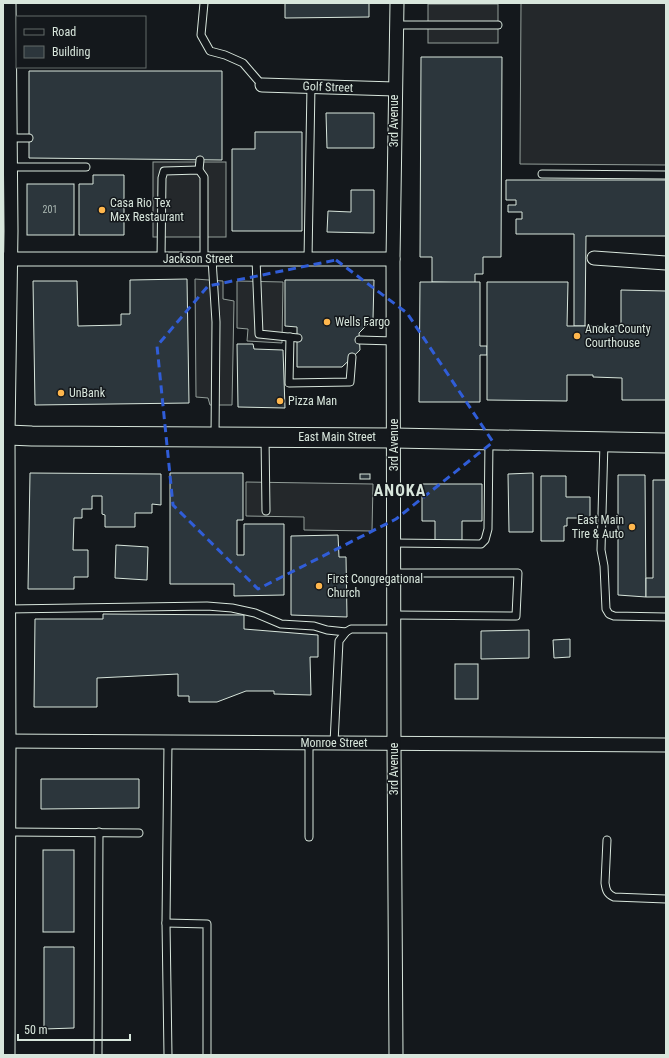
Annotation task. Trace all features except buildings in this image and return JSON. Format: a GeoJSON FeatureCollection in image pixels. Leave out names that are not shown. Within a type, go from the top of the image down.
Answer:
{"type":"FeatureCollection","features":[{"type":"Feature","properties":{"kind":"main road","name":"East Main Street"},"geometry":{"type":"LineString","coordinates":[[5,436],[215,436],[489,439],[666,443]]}},
{"type":"Feature","properties":{"kind":"street"},"geometry":{"type":"LineString","coordinates":[[8,1055],[5,436],[7,258],[10,167],[9,3]]}},
{"type":"Feature","properties":{"kind":"street","name":"3rd Avenue"},"geometry":{"type":"LineString","coordinates":[[396,1055],[393,259],[397,3]]}},
{"type":"Feature","properties":{"kind":"street","name":"Golf Street"},"geometry":{"type":"LineString","coordinates":[[262,85],[395,89]]}},
{"type":"Feature","properties":{"kind":"street","name":"Jackson Street"},"geometry":{"type":"LineString","coordinates":[[7,258],[393,259]]}},
{"type":"Feature","properties":{"kind":"street"},"geometry":{"type":"LineString","coordinates":[[594,258],[666,263]]}},
{"type":"Feature","properties":{"kind":"street","name":"Monroe Street"},"geometry":{"type":"LineString","coordinates":[[6,741],[666,746]]}},
{"type":"Feature","properties":{"kind":"lane"},"geometry":{"type":"LineString","coordinates":[[204,3],[201,35],[210,51],[225,55],[243,63],[262,85]]}},
{"type":"Feature","properties":{"kind":"lane"},"geometry":{"type":"LineString","coordinates":[[396,25],[498,24]]}},
{"type":"Feature","properties":{"kind":"lane"},"geometry":{"type":"LineString","coordinates":[[308,259],[311,86]]}},
{"type":"Feature","properties":{"kind":"lane"},"geometry":{"type":"LineString","coordinates":[[10,138],[29,138]]}},
{"type":"Feature","properties":{"kind":"lane"},"geometry":{"type":"LineString","coordinates":[[200,160],[200,170],[204,177],[208,259],[216,322],[215,436]]}},
{"type":"Feature","properties":{"kind":"lane"},"geometry":{"type":"LineString","coordinates":[[10,167],[86,167]]}},
{"type":"Feature","properties":{"kind":"lane"},"geometry":{"type":"LineString","coordinates":[[161,259],[162,178],[164,171],[200,170]]}},
{"type":"Feature","properties":{"kind":"lane"},"geometry":{"type":"LineString","coordinates":[[542,174],[666,175]]}},
{"type":"Feature","properties":{"kind":"lane"},"geometry":{"type":"LineString","coordinates":[[256,259],[260,334],[298,338]]}},
{"type":"Feature","properties":{"kind":"lane"},"geometry":{"type":"LineString","coordinates":[[290,337],[289,383],[350,382],[352,357]]}},
{"type":"Feature","properties":{"kind":"lane"},"geometry":{"type":"LineString","coordinates":[[359,340],[394,341]]}},
{"type":"Feature","properties":{"kind":"lane"},"geometry":{"type":"LineString","coordinates":[[265,437],[266,511]]}},
{"type":"Feature","properties":{"kind":"lane"},"geometry":{"type":"LineString","coordinates":[[394,543],[481,544],[485,540],[488,529],[489,439]]}},
{"type":"Feature","properties":{"kind":"lane"},"geometry":{"type":"LineString","coordinates":[[604,442],[601,550],[604,566],[606,609],[609,614],[614,616],[666,616]]}},
{"type":"Feature","properties":{"kind":"lane"},"geometry":{"type":"LineString","coordinates":[[394,573],[518,573],[516,616],[394,615]]}},
{"type":"Feature","properties":{"kind":"lane"},"geometry":{"type":"LineString","coordinates":[[7,617],[207,606],[232,608],[255,613],[281,624],[314,626],[327,630],[346,632]]}},
{"type":"Feature","properties":{"kind":"lane"},"geometry":{"type":"LineString","coordinates":[[334,743],[339,641],[346,632],[351,629],[394,629]]}},
{"type":"Feature","properties":{"kind":"lane"},"geometry":{"type":"LineString","coordinates":[[168,743],[166,923],[168,1055]]}},
{"type":"Feature","properties":{"kind":"lane"},"geometry":{"type":"LineString","coordinates":[[309,743],[309,836]]}},
{"type":"Feature","properties":{"kind":"lane"},"geometry":{"type":"LineString","coordinates":[[8,832],[139,832]]}},
{"type":"Feature","properties":{"kind":"lane"},"geometry":{"type":"LineString","coordinates":[[98,1055],[99,832]]}},
{"type":"Feature","properties":{"kind":"lane"},"geometry":{"type":"LineString","coordinates":[[607,840],[605,883],[608,895],[614,897],[666,899]]}},
{"type":"Feature","properties":{"kind":"lane"},"geometry":{"type":"LineString","coordinates":[[166,923],[207,924],[207,1055]]}},
{"type":"Feature","properties":{"kind":"highlighted area"},"geometry":{"type":"Polygon","coordinates":[[[336,260],[407,313],[493,442],[396,519],[258,589],[173,505],[157,346],[208,286],[336,260]]]}},
{"type":"Feature","properties":{"kind":"shaded area"},"geometry":{"type":"Polygon","coordinates":[[[521,3],[666,3],[666,165],[520,164],[521,3]]]}},
{"type":"Feature","properties":{"kind":"shaded area"},"geometry":{"type":"Polygon","coordinates":[[[428,4],[498,4],[498,43],[428,43],[428,4]]]}},
{"type":"Feature","properties":{"kind":"shaded area"},"geometry":{"type":"Polygon","coordinates":[[[153,162],[226,162],[226,237],[153,237],[153,162]]]}},
{"type":"Feature","properties":{"kind":"shaded area"},"geometry":{"type":"Polygon","coordinates":[[[195,279],[223,281],[223,299],[234,301],[232,405],[210,405],[208,398],[196,397],[195,279]]]}},
{"type":"Feature","properties":{"kind":"shaded area"},"geometry":{"type":"Polygon","coordinates":[[[237,281],[283,282],[282,343],[247,341],[248,329],[237,328],[237,281]]]}},
{"type":"Feature","properties":{"kind":"shaded area"},"geometry":{"type":"Polygon","coordinates":[[[246,482],[373,484],[372,531],[304,530],[304,517],[246,516],[246,482]]]}},
{"type":"Feature","properties":{"kind":"place","name":"Casa Rio Tex Mex Restaurant"},"geometry":{"type":"Point","coordinates":[102,210]}},
{"type":"Feature","properties":{"kind":"place","name":"Wells Fargo"},"geometry":{"type":"Point","coordinates":[327,322]}},
{"type":"Feature","properties":{"kind":"place","name":"Anoka County Courthouse"},"geometry":{"type":"Point","coordinates":[577,336]}},
{"type":"Feature","properties":{"kind":"place","name":"UnBank"},"geometry":{"type":"Point","coordinates":[61,393]}},
{"type":"Feature","properties":{"kind":"place","name":"Pizza Man"},"geometry":{"type":"Point","coordinates":[280,401]}},
{"type":"Feature","properties":{"kind":"place","name":"East Main Tire & Auto"},"geometry":{"type":"Point","coordinates":[632,527]}},
{"type":"Feature","properties":{"kind":"place","name":"First Congregational Church"},"geometry":{"type":"Point","coordinates":[319,586]}},
{"type":"Feature","properties":{"kind":"district","name":"ANOKA"},"geometry":{"type":"Point","coordinates":[400,490]}}]}
